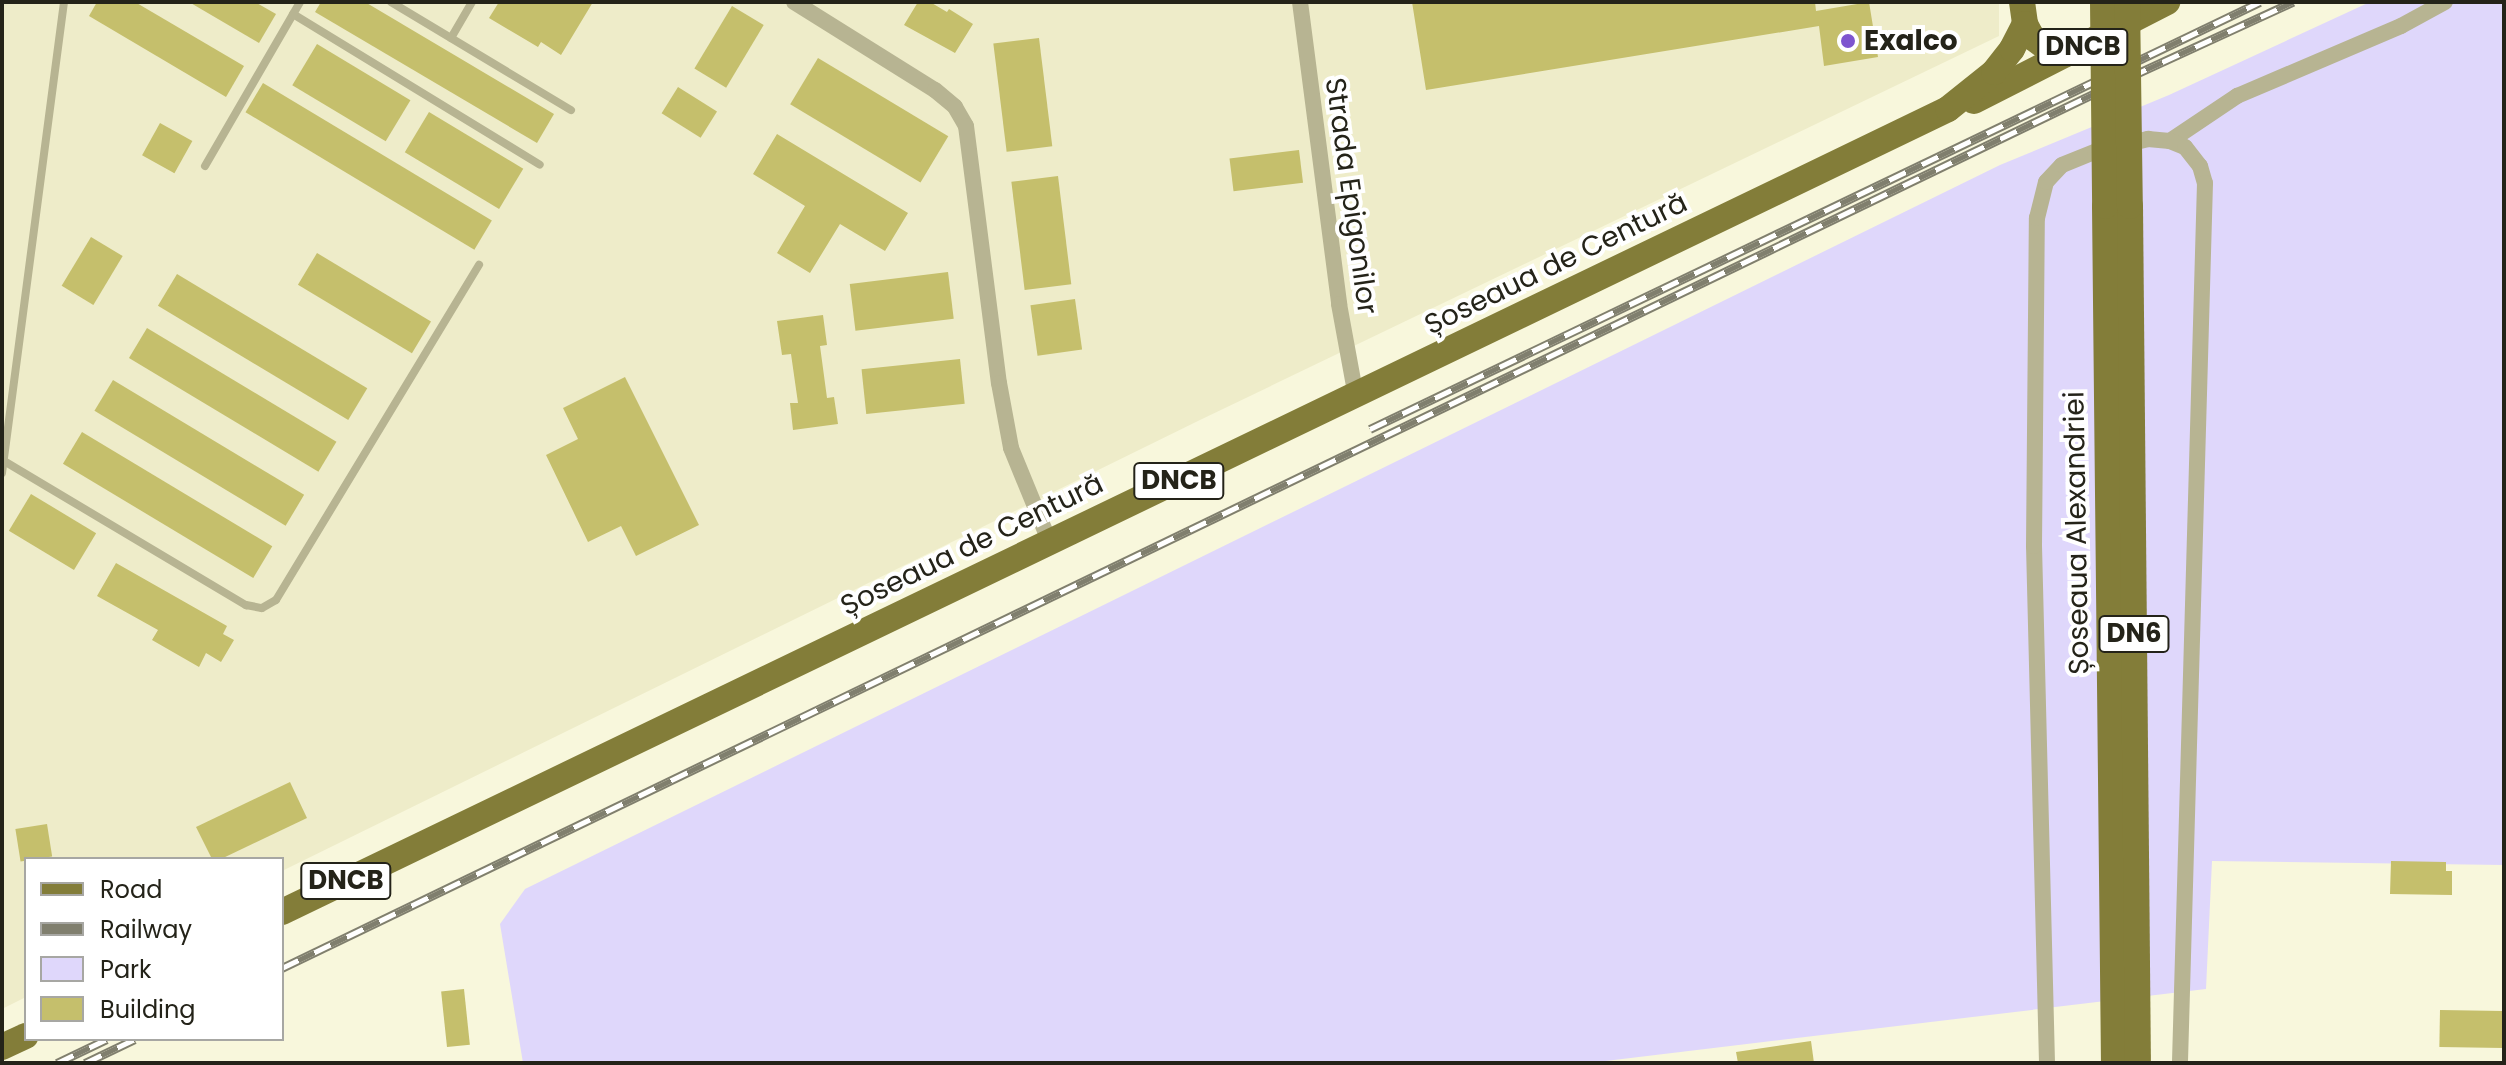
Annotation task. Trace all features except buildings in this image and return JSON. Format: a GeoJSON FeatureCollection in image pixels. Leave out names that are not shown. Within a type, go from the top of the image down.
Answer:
{"type":"FeatureCollection","features":[{"type":"Feature","properties":{"kind":"main road","name":"Șoseaua Alexandriei"},"geometry":{"type":"LineString","coordinates":[[2103,2],[2118,206],[2138,1063]]}},
{"type":"Feature","properties":{"kind":"main road","name":"Șoseaua Alexandriei"},"geometry":{"type":"LineString","coordinates":[[2114,1063],[2118,206],[2127,2]]}},
{"type":"Feature","properties":{"kind":"main road","name":"Șoseaua de Centură"},"geometry":{"type":"LineString","coordinates":[[284,911],[1948,109],[1968,104],[2167,2]]}},
{"type":"Feature","properties":{"kind":"main road","name":"Șoseaua de Centură"},"geometry":{"type":"LineString","coordinates":[[1948,109],[1994,72],[2012,49],[2023,13]]}},
{"type":"Feature","properties":{"kind":"main road","name":"Șoseaua de Centură"},"geometry":{"type":"LineString","coordinates":[[2023,13],[2042,47],[2066,54]]}},
{"type":"Feature","properties":{"kind":"street"},"geometry":{"type":"LineString","coordinates":[[794,2],[935,90],[955,107],[966,126],[999,383],[1011,448],[1050,543]]}},
{"type":"Feature","properties":{"kind":"street","name":"Strada Epigonilor"},"geometry":{"type":"LineString","coordinates":[[1300,2],[1339,304],[1356,397]]}},
{"type":"Feature","properties":{"kind":"street"},"geometry":{"type":"LineString","coordinates":[[2170,141],[2237,96],[2401,26],[2445,2]]}},
{"type":"Feature","properties":{"kind":"street"},"geometry":{"type":"LineString","coordinates":[[2047,1063],[2033,531],[2037,218],[2046,182],[2062,165],[2095,152],[2148,139],[2170,141],[2193,155],[2205,183],[2180,1063]]}},
{"type":"Feature","properties":{"kind":"lane"},"geometry":{"type":"LineString","coordinates":[[2,473],[64,2]]}},
{"type":"Feature","properties":{"kind":"lane"},"geometry":{"type":"LineString","coordinates":[[205,166],[300,2]]}},
{"type":"Feature","properties":{"kind":"lane"},"geometry":{"type":"LineString","coordinates":[[391,2],[571,110]]}},
{"type":"Feature","properties":{"kind":"lane"},"geometry":{"type":"LineString","coordinates":[[451,38],[472,2]]}},
{"type":"Feature","properties":{"kind":"lane"},"geometry":{"type":"LineString","coordinates":[[293,14],[540,165]]}},
{"type":"Feature","properties":{"kind":"lane"},"geometry":{"type":"LineString","coordinates":[[4,461],[246,605],[262,608],[276,600],[479,265]]}},
{"type":"Feature","properties":{"kind":"shaded area"},"geometry":{"type":"Polygon","coordinates":[[[2,2],[1999,2],[1999,36],[1200,420],[284,870],[284,857],[24,857],[24,998],[2,1009],[2,2]]]}},
{"type":"Feature","properties":{"kind":"green space"},"geometry":{"type":"Polygon","coordinates":[[[2370,2],[2504,2],[2504,865],[2212,861],[2206,989],[1589,1063],[523,1063],[500,924],[525,889],[2000,165],[2169,95],[2370,2]]]}},
{"type":"Feature","properties":{"kind":"railway"},"geometry":{"type":"LineString","coordinates":[[1370,429],[2260,2]]}},
{"type":"Feature","properties":{"kind":"railway"},"geometry":{"type":"LineString","coordinates":[[284,967],[2097,92],[2293,2]]}},
{"type":"Feature","properties":{"kind":"railway"},"geometry":{"type":"LineString","coordinates":[[57,1063],[103,1041]]}},
{"type":"Feature","properties":{"kind":"railway"},"geometry":{"type":"LineString","coordinates":[[85,1063],[131,1041]]}},
{"type":"Feature","properties":{"kind":"place","name":"Exalco"},"geometry":{"type":"Point","coordinates":[1848,41]}}]}
